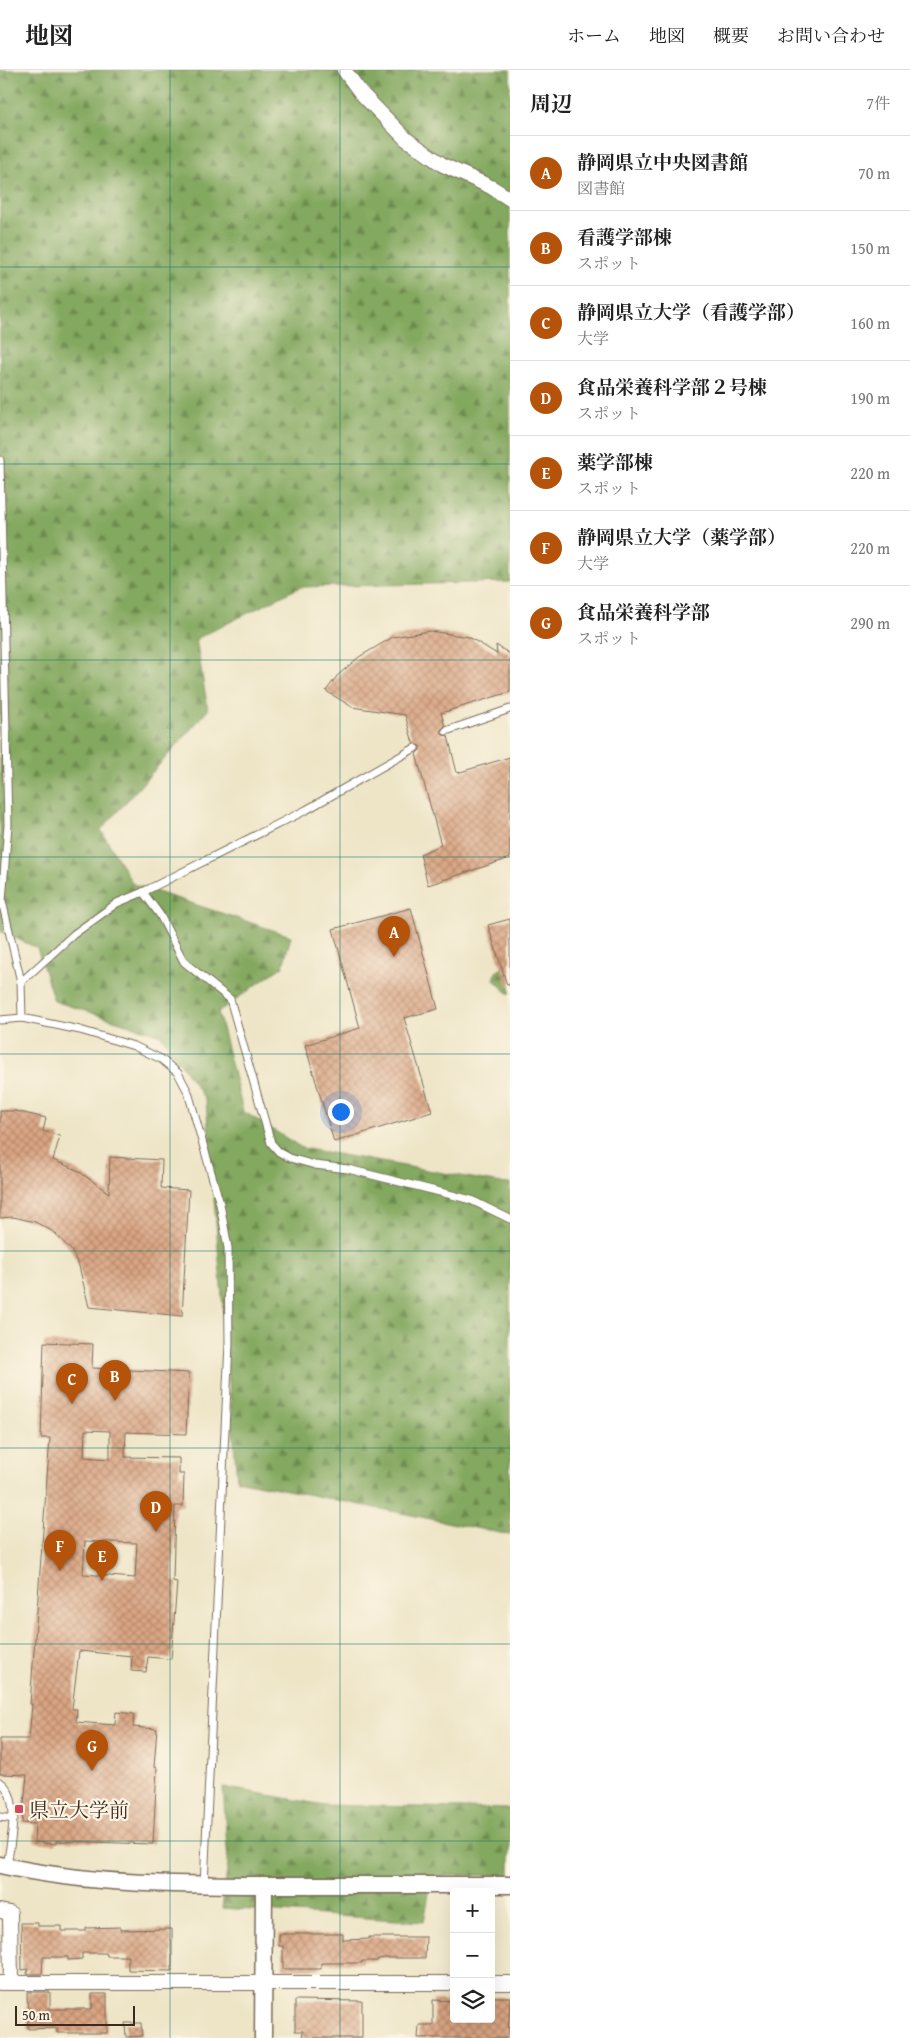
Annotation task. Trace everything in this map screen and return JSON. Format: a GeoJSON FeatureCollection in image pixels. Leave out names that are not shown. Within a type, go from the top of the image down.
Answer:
{"type":"FeatureCollection","features":[{"type":"Feature","properties":{"kind":"street"},"geometry":{"type":"LineString","coordinates":[[344,70],[361,93],[406,138],[442,165],[490,187],[510,200]]}},
{"type":"Feature","properties":{"kind":"street"},"geometry":{"type":"LineString","coordinates":[[4,1866],[96,1881],[204,1885],[510,1885]]}},
{"type":"Feature","properties":{"kind":"street"},"geometry":{"type":"LineString","coordinates":[[263,2038],[264,1885]]}},
{"type":"Feature","properties":{"kind":"street"},"geometry":{"type":"LineString","coordinates":[[0,1911],[10,1913],[5,1983],[450,1983]]}},
{"type":"Feature","properties":{"kind":"street"},"geometry":{"type":"LineString","coordinates":[[495,1983],[510,1983]]}},
{"type":"Feature","properties":{"kind":"lane"},"geometry":{"type":"LineString","coordinates":[[0,460],[8,825],[2,901],[21,982],[22,1018]]}},
{"type":"Feature","properties":{"kind":"lane"},"geometry":{"type":"LineString","coordinates":[[446,730],[510,709]]}},
{"type":"Feature","properties":{"kind":"lane"},"geometry":{"type":"LineString","coordinates":[[21,982],[74,934],[117,903],[143,892],[306,810],[415,748]]}},
{"type":"Feature","properties":{"kind":"lane"},"geometry":{"type":"LineString","coordinates":[[143,892],[160,915],[184,962],[230,999],[271,1142],[279,1152],[290,1158],[348,1169],[472,1200],[510,1219]]}},
{"type":"Feature","properties":{"kind":"lane"},"geometry":{"type":"LineString","coordinates":[[0,1020],[22,1018],[80,1030],[134,1046],[161,1059],[178,1073],[188,1092],[220,1204],[228,1248],[229,1343],[204,1885]]}},
{"type":"Feature","properties":{"kind":"lane"},"geometry":{"type":"LineString","coordinates":[[0,1782],[8,1792],[14,1819],[4,1866]]}},
{"type":"Feature","properties":{"kind":"lane"},"geometry":{"type":"LineString","coordinates":[[0,1817],[14,1819]]}},
{"type":"Feature","properties":{"kind":"green space"},"geometry":{"type":"Polygon","coordinates":[[[0,70],[510,70],[510,582],[300,587],[196,639],[208,710],[101,830],[133,884],[291,936],[283,966],[218,1012],[243,1111],[302,1148],[506,1184],[510,1183],[510,1535],[237,1480],[206,1101],[161,1035],[54,1001],[37,948],[0,931],[0,70]]]}},
{"type":"Feature","properties":{"kind":"green space"},"geometry":{"type":"Polygon","coordinates":[[[503,968],[510,970],[510,995],[494,980],[496,972],[503,968]]]}},
{"type":"Feature","properties":{"kind":"green space"},"geometry":{"type":"Polygon","coordinates":[[[223,1787],[324,1805],[510,1809],[510,1875],[432,1876],[424,1922],[222,1908],[228,1863],[223,1787]]]}},
{"type":"Feature","properties":{"kind":"building"},"geometry":{"type":"Polygon","coordinates":[[[430,631],[469,637],[497,654],[496,645],[510,654],[510,692],[441,713],[445,726],[441,730],[443,735],[448,736],[457,773],[510,757],[510,858],[428,885],[420,854],[441,845],[416,754],[420,750],[420,746],[413,743],[405,715],[352,707],[326,691],[337,676],[359,657],[393,637],[430,631]]]}},
{"type":"Feature","properties":{"kind":"building"},"geometry":{"type":"Polygon","coordinates":[[[411,908],[438,1009],[404,1018],[432,1112],[334,1142],[305,1045],[360,1028],[333,929],[411,908]]]}},
{"type":"Feature","properties":{"kind":"building"},"geometry":{"type":"Polygon","coordinates":[[[510,919],[510,985],[507,985],[488,925],[510,919]]]}},
{"type":"Feature","properties":{"kind":"building"},"geometry":{"type":"Polygon","coordinates":[[[0,1111],[15,1111],[46,1118],[43,1131],[60,1136],[53,1160],[77,1170],[109,1193],[110,1157],[162,1160],[161,1188],[189,1190],[182,1316],[89,1307],[79,1266],[71,1250],[54,1232],[35,1222],[13,1217],[0,1218],[0,1111]]]}},
{"type":"Feature","properties":{"kind":"building"},"geometry":{"type":"Polygon","coordinates":[[[44,1342],[93,1344],[92,1368],[189,1373],[186,1434],[126,1432],[125,1457],[179,1458],[179,1474],[184,1474],[183,1506],[175,1506],[173,1581],[177,1582],[171,1659],[148,1657],[146,1672],[131,1671],[132,1656],[79,1651],[72,1709],[77,1709],[76,1722],[115,1725],[116,1712],[134,1714],[133,1727],[157,1729],[154,1767],[157,1768],[153,1844],[56,1841],[56,1844],[34,1842],[35,1824],[22,1823],[27,1775],[0,1774],[0,1739],[29,1739],[50,1438],[41,1438],[44,1342]],[[85,1430],[84,1457],[110,1459],[110,1431],[85,1430]],[[85,1541],[83,1574],[135,1578],[137,1543],[85,1541]]]}},
{"type":"Feature","properties":{"kind":"building"},"geometry":{"type":"Polygon","coordinates":[[[21,1923],[38,1923],[38,1926],[61,1926],[61,1931],[86,1931],[86,1928],[120,1927],[120,1930],[172,1929],[172,1971],[128,1970],[128,1956],[107,1956],[106,1953],[82,1953],[82,1959],[68,1960],[68,1957],[43,1957],[42,1974],[27,1974],[28,1969],[22,1970],[21,1923]]]}},
{"type":"Feature","properties":{"kind":"building"},"geometry":{"type":"Polygon","coordinates":[[[279,1934],[343,1934],[343,1940],[369,1939],[369,1937],[426,1937],[425,1958],[384,1958],[377,1961],[362,1961],[362,1963],[321,1963],[321,1969],[283,1969],[283,1946],[279,1946],[279,1934]]]}},
{"type":"Feature","properties":{"kind":"building"},"geometry":{"type":"Polygon","coordinates":[[[27,1992],[50,1992],[50,2009],[92,2009],[92,1994],[107,1994],[107,2033],[57,2033],[57,2028],[28,2029],[27,1992]]]}},
{"type":"Feature","properties":{"kind":"building"},"geometry":{"type":"Polygon","coordinates":[[[495,1997],[510,1997],[508,2038],[418,2038],[419,2025],[433,2025],[433,2000],[450,2001],[450,2023],[495,2023],[495,1997]]]}},
{"type":"Feature","properties":{"kind":"building"},"geometry":{"type":"Polygon","coordinates":[[[295,2000],[362,2001],[362,2038],[302,2038],[303,2031],[295,2031],[295,2000]]]}},
{"type":"Feature","properties":{"kind":"building"},"geometry":{"type":"Polygon","coordinates":[[[125,2023],[141,2023],[142,2036],[126,2037],[125,2023]]]}},
{"type":"Feature","properties":{"kind":"place","name":"静岡県立中央図書館"},"geometry":{"type":"Point","coordinates":[394,957]}},
{"type":"Feature","properties":{"kind":"place","name":"看護学部棟"},"geometry":{"type":"Point","coordinates":[115,1401]}},
{"type":"Feature","properties":{"kind":"place","name":"静岡県立大学（看護学部）"},"geometry":{"type":"Point","coordinates":[72,1404]}},
{"type":"Feature","properties":{"kind":"place","name":"食品栄養科学部２号棟"},"geometry":{"type":"Point","coordinates":[156,1532]}},
{"type":"Feature","properties":{"kind":"place","name":"静岡県立大学（薬学部）"},"geometry":{"type":"Point","coordinates":[60,1571]}},
{"type":"Feature","properties":{"kind":"place","name":"薬学部棟"},"geometry":{"type":"Point","coordinates":[102,1581]}},
{"type":"Feature","properties":{"kind":"place","name":"食品栄養科学部"},"geometry":{"type":"Point","coordinates":[92,1771]}},
{"type":"Feature","properties":{"kind":"place","name":"県立大学前"},"geometry":{"type":"Point","coordinates":[19,1809]}}]}
